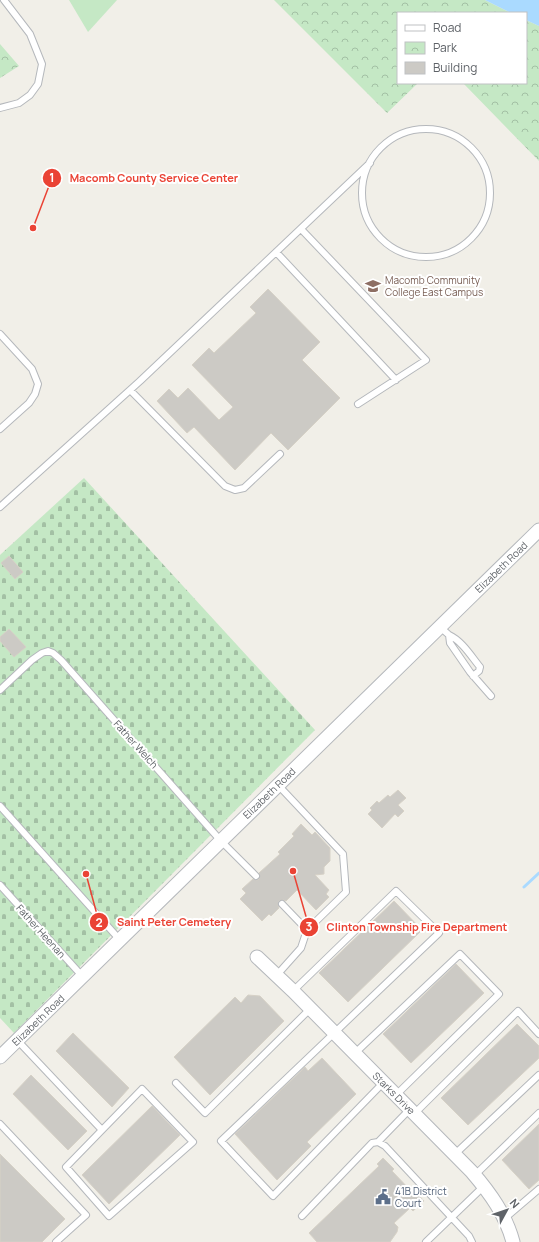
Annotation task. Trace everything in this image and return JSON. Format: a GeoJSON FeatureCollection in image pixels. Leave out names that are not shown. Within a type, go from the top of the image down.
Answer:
{"type":"FeatureCollection","features":[{"type":"Feature","properties":{"kind":"street","name":"Elizabeth Road"},"geometry":{"type":"LineString","coordinates":[[2,1052],[17,1040],[83,977],[278,785],[445,631],[539,530]]}},
{"type":"Feature","properties":{"kind":"street","name":"Starks Drive"},"geometry":{"type":"LineString","coordinates":[[257,957],[293,991],[475,1175],[493,1198],[509,1229],[513,1242]]}},
{"type":"Feature","properties":{"kind":"lane"},"geometry":{"type":"LineString","coordinates":[[0,108],[19,103],[30,95],[38,84],[42,64],[30,34],[4,0]]}},
{"type":"Feature","properties":{"kind":"lane"},"geometry":{"type":"LineString","coordinates":[[0,507],[130,390],[370,164],[377,151],[393,137],[414,129],[436,129],[456,136],[474,149],[485,166],[491,186],[490,207],[482,226],[469,242],[445,254],[431,257],[411,255],[392,247],[376,232],[365,213],[362,192],[366,170],[370,164]]}},
{"type":"Feature","properties":{"kind":"lane"},"geometry":{"type":"LineString","coordinates":[[301,229],[426,360],[358,404]]}},
{"type":"Feature","properties":{"kind":"lane"},"geometry":{"type":"LineString","coordinates":[[276,252],[396,380]]}},
{"type":"Feature","properties":{"kind":"lane"},"geometry":{"type":"LineString","coordinates":[[0,334],[2,342],[32,369],[38,384],[35,394],[29,403],[0,429]]}},
{"type":"Feature","properties":{"kind":"lane"},"geometry":{"type":"LineString","coordinates":[[130,390],[225,486],[235,490],[244,488],[280,454]]}},
{"type":"Feature","properties":{"kind":"lane"},"geometry":{"type":"LineString","coordinates":[[445,631],[450,643],[473,676],[491,696]]}},
{"type":"Feature","properties":{"kind":"lane"},"geometry":{"type":"LineString","coordinates":[[445,631],[455,638],[468,651],[480,667],[479,671],[473,676]]}},
{"type":"Feature","properties":{"kind":"lane","name":"Father Welch"},"geometry":{"type":"LineString","coordinates":[[0,690],[38,655],[48,651],[53,653],[61,660],[221,840],[256,876]]}},
{"type":"Feature","properties":{"kind":"lane"},"geometry":{"type":"LineString","coordinates":[[276,976],[301,948],[307,930],[346,892],[343,854],[278,785]]}},
{"type":"Feature","properties":{"kind":"lane"},"geometry":{"type":"LineString","coordinates":[[0,806],[120,940]]}},
{"type":"Feature","properties":{"kind":"lane","name":"Father Heenan"},"geometry":{"type":"LineString","coordinates":[[0,885],[83,977]]}},
{"type":"Feature","properties":{"kind":"lane"},"geometry":{"type":"LineString","coordinates":[[293,991],[396,891],[439,933],[221,1141],[273,1196],[383,1083]]}},
{"type":"Feature","properties":{"kind":"lane"},"geometry":{"type":"LineString","coordinates":[[282,904],[307,930]]}},
{"type":"Feature","properties":{"kind":"lane"},"geometry":{"type":"LineString","coordinates":[[354,1054],[460,954],[499,994],[396,1095]]}},
{"type":"Feature","properties":{"kind":"lane"},"geometry":{"type":"LineString","coordinates":[[176,1083],[205,1113],[310,1009]]}},
{"type":"Feature","properties":{"kind":"lane"},"geometry":{"type":"LineString","coordinates":[[378,1142],[412,1112],[518,1011],[539,1034]]}},
{"type":"Feature","properties":{"kind":"lane"},"geometry":{"type":"LineString","coordinates":[[17,1040],[102,1130]]}},
{"type":"Feature","properties":{"kind":"lane"},"geometry":{"type":"LineString","coordinates":[[455,1154],[539,1075]]}},
{"type":"Feature","properties":{"kind":"lane"},"geometry":{"type":"LineString","coordinates":[[142,1090],[192,1142],[109,1216],[66,1167],[102,1130],[142,1090]]}},
{"type":"Feature","properties":{"kind":"lane"},"geometry":{"type":"LineString","coordinates":[[475,1175],[539,1113]]}},
{"type":"Feature","properties":{"kind":"lane"},"geometry":{"type":"LineString","coordinates":[[0,1124],[86,1215],[56,1242]]}},
{"type":"Feature","properties":{"kind":"lane"},"geometry":{"type":"LineString","coordinates":[[302,1216],[372,1142],[378,1142],[386,1146],[469,1236],[472,1242]]}},
{"type":"Feature","properties":{"kind":"lane"},"geometry":{"type":"LineString","coordinates":[[426,1242],[484,1186]]}},
{"type":"Feature","properties":{"kind":"lane"},"geometry":{"type":"LineString","coordinates":[[504,1219],[539,1189]]}},
{"type":"Feature","properties":{"kind":"green space"},"geometry":{"type":"Polygon","coordinates":[[[69,0],[117,0],[88,32],[69,0]]]}},
{"type":"Feature","properties":{"kind":"green space"},"geometry":{"type":"Polygon","coordinates":[[[274,0],[485,0],[509,12],[397,12],[397,84],[417,84],[387,113],[274,0]]]}},
{"type":"Feature","properties":{"kind":"green space"},"geometry":{"type":"Polygon","coordinates":[[[527,20],[539,26],[539,161],[464,84],[527,84],[527,20]]]}},
{"type":"Feature","properties":{"kind":"green space"},"geometry":{"type":"Polygon","coordinates":[[[0,44],[19,66],[0,78],[0,44]]]}},
{"type":"Feature","properties":{"kind":"green space"},"geometry":{"type":"Polygon","coordinates":[[[84,478],[315,730],[14,1033],[0,1018],[0,555],[84,478]]]}},
{"type":"Feature","properties":{"kind":"water"},"geometry":{"type":"Polygon","coordinates":[[[485,0],[539,0],[539,26],[527,20],[527,12],[509,12],[485,0]]]}},
{"type":"Feature","properties":{"kind":"building"},"geometry":{"type":"Polygon","coordinates":[[[268,289],[320,342],[302,360],[340,398],[288,450],[271,433],[235,470],[194,427],[187,433],[157,401],[169,389],[178,398],[188,388],[219,420],[233,407],[192,365],[209,348],[214,353],[256,313],[250,307],[268,289]]]}},
{"type":"Feature","properties":{"kind":"building"},"geometry":{"type":"Polygon","coordinates":[[[9,556],[23,572],[15,579],[1,563],[9,556]]]}},
{"type":"Feature","properties":{"kind":"building"},"geometry":{"type":"Polygon","coordinates":[[[9,629],[26,647],[14,657],[0,641],[0,637],[9,629]]]}},
{"type":"Feature","properties":{"kind":"building"},"geometry":{"type":"Polygon","coordinates":[[[398,790],[406,798],[398,805],[404,811],[398,817],[395,814],[382,828],[368,814],[372,810],[370,808],[377,801],[379,803],[388,795],[390,797],[398,790]]]}},
{"type":"Feature","properties":{"kind":"building"},"geometry":{"type":"Polygon","coordinates":[[[301,824],[312,835],[315,832],[330,848],[330,861],[324,867],[324,874],[315,875],[329,890],[326,894],[329,897],[316,910],[297,890],[286,901],[279,901],[279,908],[271,916],[269,914],[262,921],[240,899],[246,893],[242,889],[253,879],[259,879],[259,873],[280,854],[278,852],[294,836],[292,834],[301,824]]]}},
{"type":"Feature","properties":{"kind":"building"},"geometry":{"type":"Polygon","coordinates":[[[394,901],[422,930],[348,1002],[319,973],[394,901]]]}},
{"type":"Feature","properties":{"kind":"building"},"geometry":{"type":"Polygon","coordinates":[[[456,964],[484,993],[411,1063],[383,1034],[456,964]]]}},
{"type":"Feature","properties":{"kind":"building"},"geometry":{"type":"Polygon","coordinates":[[[248,995],[260,996],[284,1021],[210,1095],[174,1057],[235,997],[241,1003],[248,995]]]}},
{"type":"Feature","properties":{"kind":"building"},"geometry":{"type":"Polygon","coordinates":[[[517,1024],[539,1046],[539,1058],[468,1125],[441,1098],[517,1024]]]}},
{"type":"Feature","properties":{"kind":"building"},"geometry":{"type":"Polygon","coordinates":[[[73,1033],[129,1088],[112,1107],[56,1051],[73,1033]]]}},
{"type":"Feature","properties":{"kind":"building"},"geometry":{"type":"Polygon","coordinates":[[[322,1058],[356,1094],[307,1142],[311,1146],[277,1180],[235,1134],[305,1067],[308,1071],[322,1058]]]}},
{"type":"Feature","properties":{"kind":"building"},"geometry":{"type":"Polygon","coordinates":[[[31,1075],[87,1131],[68,1150],[13,1094],[31,1075]]]}},
{"type":"Feature","properties":{"kind":"building"},"geometry":{"type":"Polygon","coordinates":[[[152,1106],[180,1135],[109,1204],[82,1175],[152,1106]]]}},
{"type":"Feature","properties":{"kind":"building"},"geometry":{"type":"Polygon","coordinates":[[[539,1124],[539,1180],[529,1189],[502,1160],[539,1124]]]}},
{"type":"Feature","properties":{"kind":"building"},"geometry":{"type":"Polygon","coordinates":[[[0,1154],[65,1219],[42,1242],[0,1242],[0,1154]]]}},
{"type":"Feature","properties":{"kind":"building","name":"41B District Court"},"geometry":{"type":"Polygon","coordinates":[[[383,1158],[394,1169],[392,1171],[412,1192],[414,1190],[424,1201],[413,1211],[410,1208],[394,1223],[398,1227],[397,1232],[390,1242],[317,1242],[309,1233],[379,1166],[377,1164],[383,1158]]]}},
{"type":"Feature","properties":{"kind":"waterway"},"geometry":{"type":"LineString","coordinates":[[524,887],[539,873]]}},
{"type":"Feature","properties":{"kind":"place","name":"Macomb County Service Center"},"geometry":{"type":"Point","coordinates":[33,228]}},
{"type":"Feature","properties":{"kind":"place","name":"Macomb Community College East Campus"},"geometry":{"type":"Point","coordinates":[373,286]}},
{"type":"Feature","properties":{"kind":"place","name":"Clinton Township Fire Department"},"geometry":{"type":"Point","coordinates":[293,871]}},
{"type":"Feature","properties":{"kind":"place","name":"Saint Peter Cemetery"},"geometry":{"type":"Point","coordinates":[86,874]}},
{"type":"Feature","properties":{"kind":"place","name":"41B District Court"},"geometry":{"type":"Point","coordinates":[383,1197]}}]}
